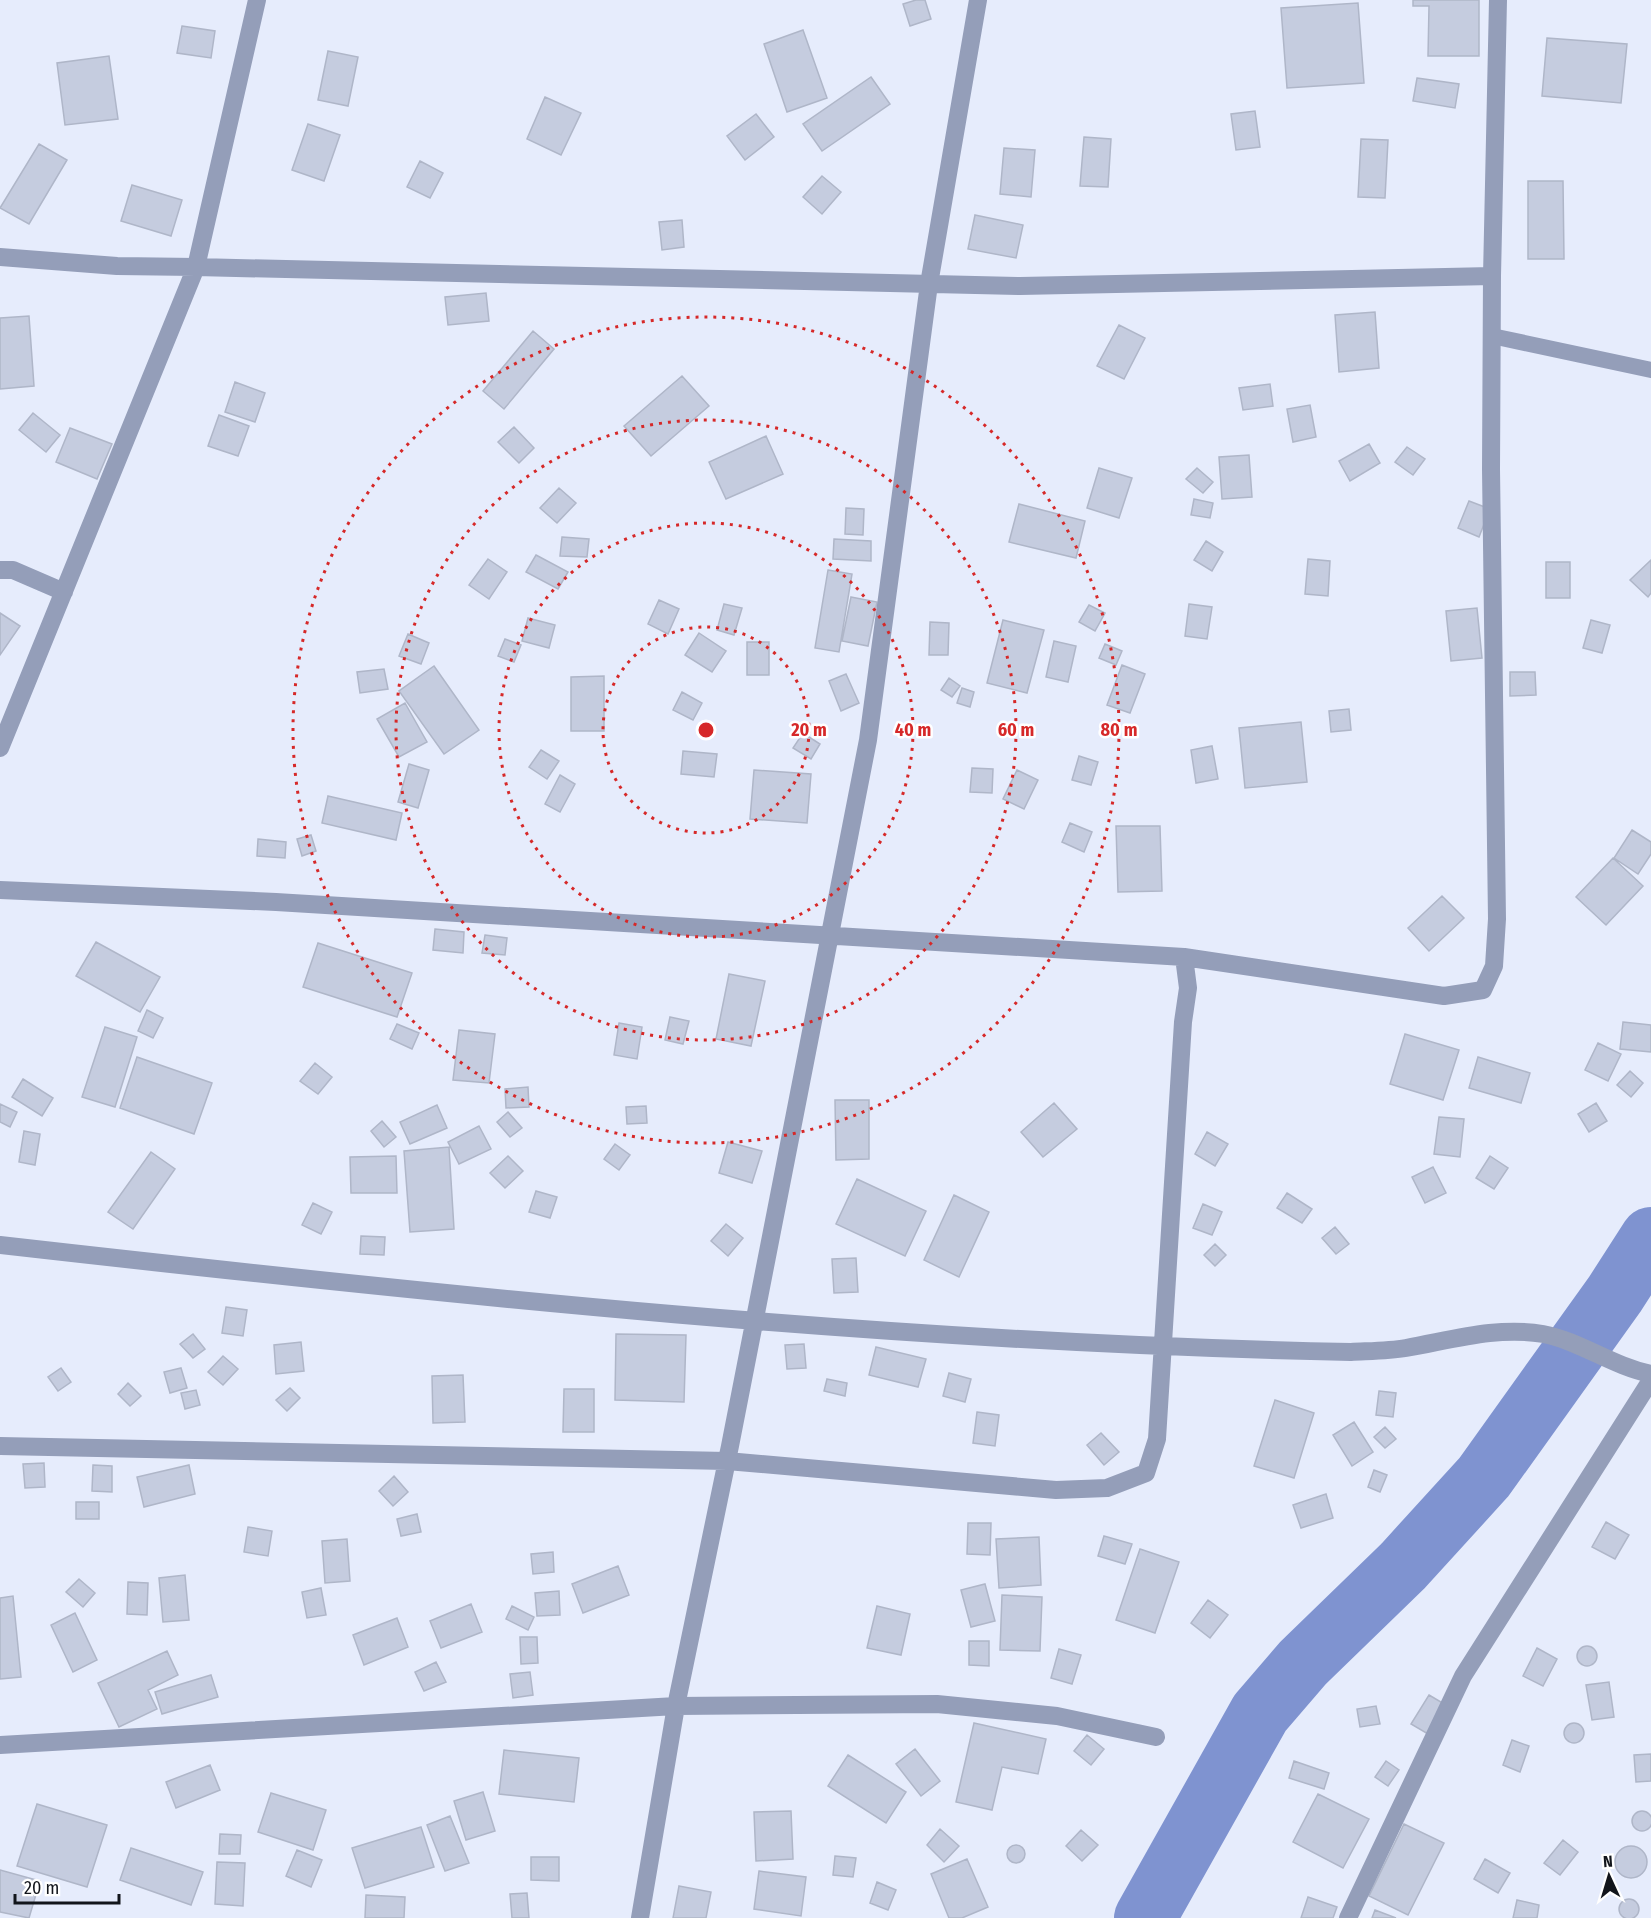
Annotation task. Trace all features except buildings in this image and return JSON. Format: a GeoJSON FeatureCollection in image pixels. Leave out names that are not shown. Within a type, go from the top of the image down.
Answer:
{"type":"FeatureCollection","features":[{"type":"Feature","properties":{"kind":"street"},"geometry":{"type":"LineString","coordinates":[[0,748],[196,267],[257,0]]}},
{"type":"Feature","properties":{"kind":"street"},"geometry":{"type":"LineString","coordinates":[[640,1918],[676,1706],[755,1321],[868,740],[929,284],[978,0]]}},
{"type":"Feature","properties":{"kind":"street"},"geometry":{"type":"LineString","coordinates":[[0,890],[276,902],[1184,957],[1444,996],[1484,990],[1494,966],[1497,920],[1492,276],[1498,0]]}},
{"type":"Feature","properties":{"kind":"street"},"geometry":{"type":"LineString","coordinates":[[0,257],[117,266],[1032,286],[1492,276]]}},
{"type":"Feature","properties":{"kind":"street"},"geometry":{"type":"LineString","coordinates":[[0,570],[13,570],[64,592]]}},
{"type":"Feature","properties":{"kind":"street"},"geometry":{"type":"LineString","coordinates":[[0,1446],[727,1461],[1056,1490],[1107,1488],[1146,1473],[1157,1439],[1183,1022],[1188,988],[1184,957]]}},
{"type":"Feature","properties":{"kind":"street"},"geometry":{"type":"LineString","coordinates":[[0,1245],[349,1284],[899,1334],[1351,1352],[1405,1348],[1453,1338],[1509,1332],[1543,1334],[1569,1342],[1633,1370],[1651,1374]]}},
{"type":"Feature","properties":{"kind":"street"},"geometry":{"type":"LineString","coordinates":[[1348,1918],[1463,1676],[1651,1380]]}},
{"type":"Feature","properties":{"kind":"street"},"geometry":{"type":"LineString","coordinates":[[0,1745],[676,1706],[937,1704],[1057,1716],[1156,1737]]}},
{"type":"Feature","properties":{"kind":"lane"},"geometry":{"type":"LineString","coordinates":[[1492,336],[1651,370]]}},
{"type":"Feature","properties":{"kind":"waterway"},"geometry":{"type":"LineString","coordinates":[[1145,1918],[1260,1713],[1303,1663],[1403,1566],[1484,1477],[1615,1294],[1651,1238]]}}]}
